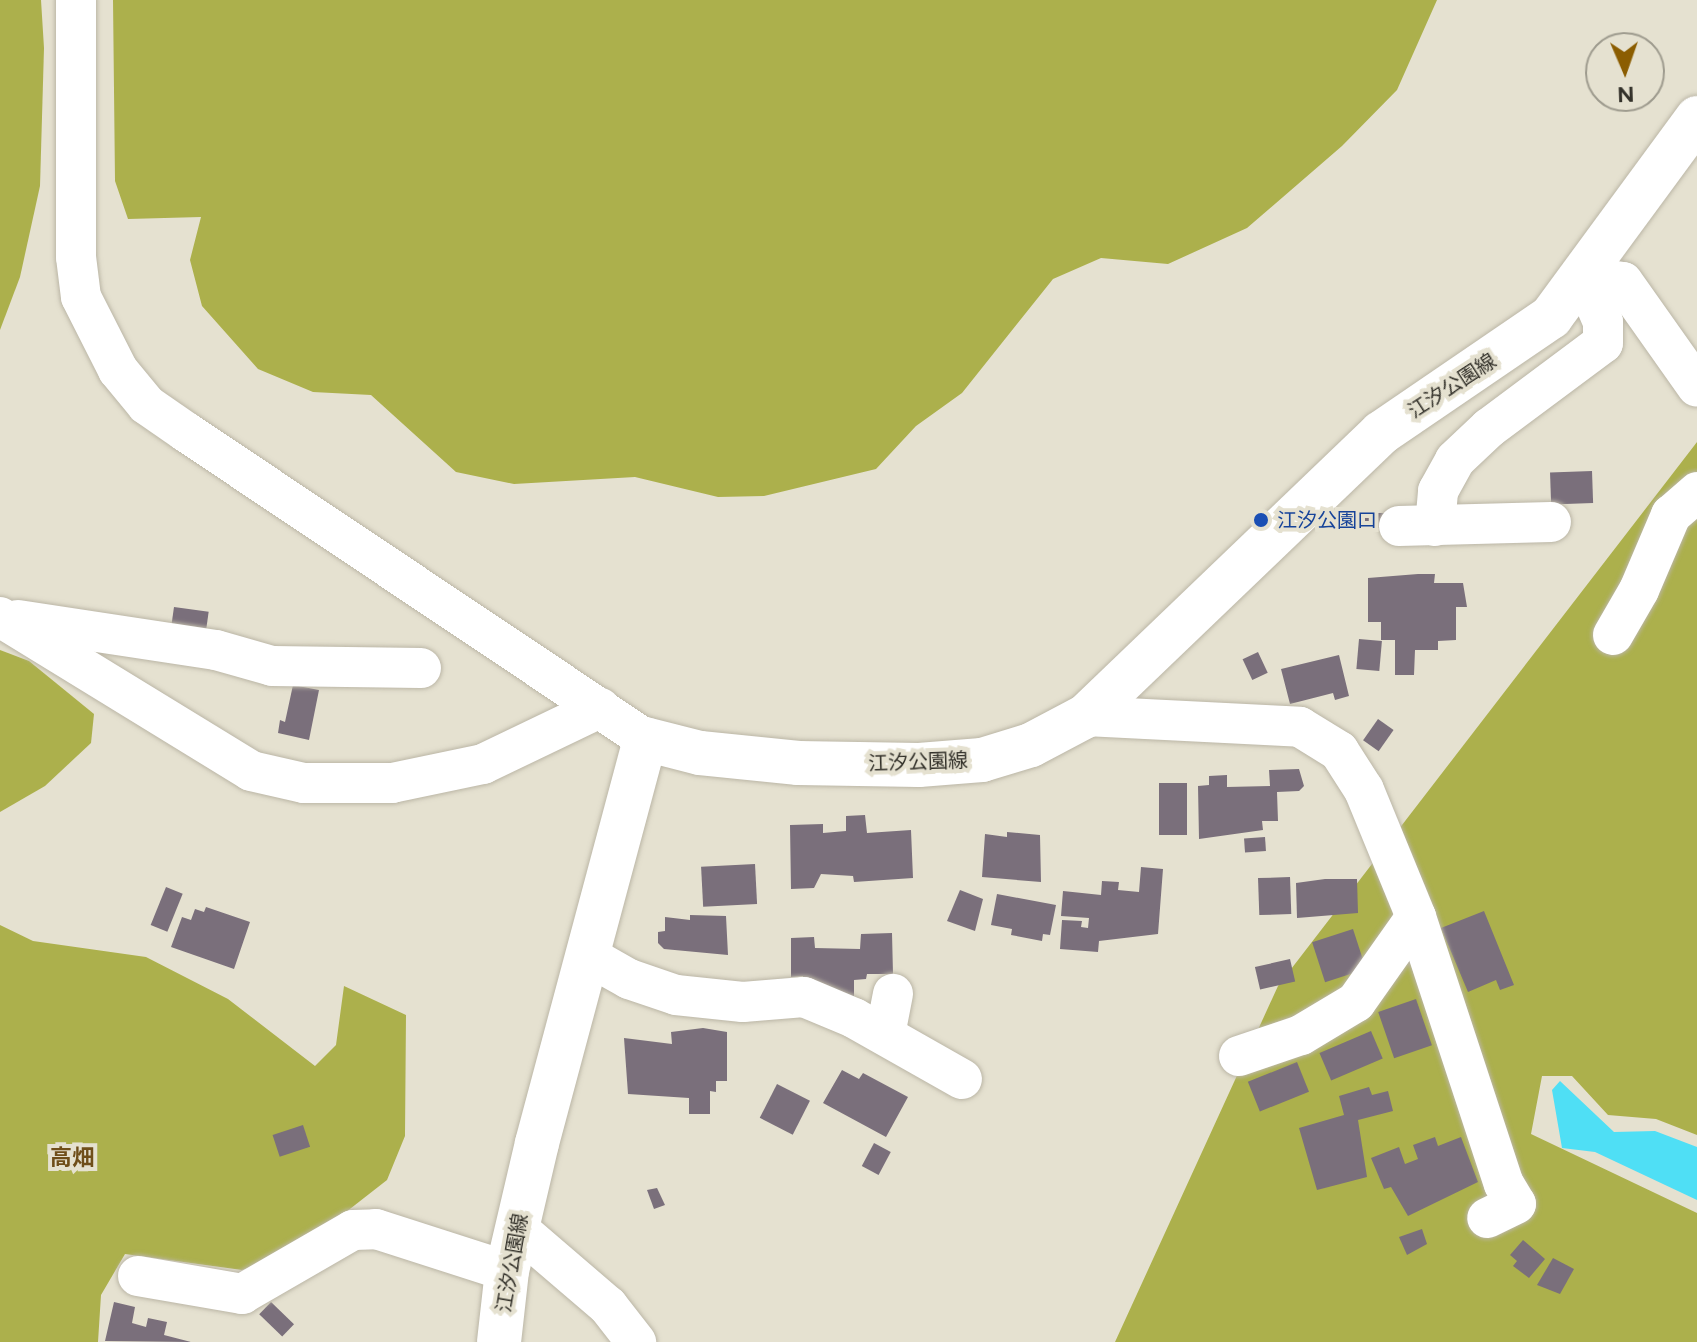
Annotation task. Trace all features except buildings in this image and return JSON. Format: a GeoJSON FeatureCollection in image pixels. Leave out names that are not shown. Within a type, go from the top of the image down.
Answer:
{"type":"FeatureCollection","features":[{"type":"Feature","properties":{"kind":"main road","name":"江汐公園線"},"geometry":{"type":"LineString","coordinates":[[499,1342],[507,1271],[517,1228],[645,739],[700,753],[798,763],[919,765],[982,760],[1031,745],[1086,716],[1371,442],[1551,317],[1697,118]]}},
{"type":"Feature","properties":{"kind":"street"},"geometry":{"type":"LineString","coordinates":[[76,0],[76,257],[81,297],[118,370],[156,412],[645,739]]}},
{"type":"Feature","properties":{"kind":"street"},"geometry":{"type":"LineString","coordinates":[[1583,276],[1623,282],[1697,387]]}},
{"type":"Feature","properties":{"kind":"street"},"geometry":{"type":"LineString","coordinates":[[1551,522],[1417,526],[1455,460],[1489,428],[1603,343],[1603,322],[1583,276]]}},
{"type":"Feature","properties":{"kind":"street"},"geometry":{"type":"LineString","coordinates":[[1613,635],[1639,590],[1671,515],[1697,492]]}},
{"type":"Feature","properties":{"kind":"street"},"geometry":{"type":"LineString","coordinates":[[1,618],[251,771],[304,783],[392,783],[483,764],[600,708]]}},
{"type":"Feature","properties":{"kind":"street"},"geometry":{"type":"LineString","coordinates":[[1,618],[216,650],[272,666],[421,668]]}},
{"type":"Feature","properties":{"kind":"street"},"geometry":{"type":"LineString","coordinates":[[1086,716],[1300,727],[1339,751],[1364,790],[1416,917],[1504,1184],[1516,1204],[1487,1218]]}},
{"type":"Feature","properties":{"kind":"street"},"geometry":{"type":"LineString","coordinates":[[1239,1056],[1301,1035],[1356,1002],[1416,917]]}},
{"type":"Feature","properties":{"kind":"street"},"geometry":{"type":"LineString","coordinates":[[590,957],[629,979],[676,995],[743,1002],[804,997],[885,1035],[962,1079]]}},
{"type":"Feature","properties":{"kind":"street"},"geometry":{"type":"LineString","coordinates":[[885,1035],[893,994]]}},
{"type":"Feature","properties":{"kind":"street"},"geometry":{"type":"LineString","coordinates":[[1301,1035],[1296,1020],[1299,1010],[1314,997]]}},
{"type":"Feature","properties":{"kind":"street"},"geometry":{"type":"LineString","coordinates":[[517,1228],[608,1306],[636,1342]]}},
{"type":"Feature","properties":{"kind":"street"},"geometry":{"type":"LineString","coordinates":[[138,1276],[242,1294],[353,1230],[376,1229],[507,1271]]}},
{"type":"Feature","properties":{"kind":"shaded area"},"geometry":{"type":"Polygon","coordinates":[[[0,0],[41,0],[44,48],[40,186],[20,277],[0,330],[0,0]]]}},
{"type":"Feature","properties":{"kind":"shaded area"},"geometry":{"type":"Polygon","coordinates":[[[113,0],[1437,0],[1397,90],[1342,146],[1247,228],[1168,264],[1101,258],[1053,279],[962,393],[916,426],[876,469],[764,496],[718,497],[635,477],[514,484],[456,472],[371,395],[313,392],[258,369],[202,306],[190,260],[201,217],[128,219],[115,181],[113,0]]]}},
{"type":"Feature","properties":{"kind":"shaded area"},"geometry":{"type":"Polygon","coordinates":[[[1697,442],[1697,1135],[1656,1119],[1608,1115],[1572,1076],[1542,1076],[1531,1134],[1697,1213],[1697,1342],[1115,1342],[1278,986],[1697,442]]]}},
{"type":"Feature","properties":{"kind":"shaded area"},"geometry":{"type":"Polygon","coordinates":[[[0,650],[29,661],[94,714],[91,743],[45,786],[0,812],[0,650]]]}},
{"type":"Feature","properties":{"kind":"shaded area"},"geometry":{"type":"Polygon","coordinates":[[[0,925],[33,941],[146,957],[228,999],[315,1066],[336,1045],[344,986],[406,1015],[405,1136],[387,1180],[291,1255],[242,1270],[125,1254],[101,1295],[98,1342],[0,1342],[0,925]]]}},
{"type":"Feature","properties":{"kind":"water"},"geometry":{"type":"Polygon","coordinates":[[[1560,1081],[1614,1132],[1655,1131],[1697,1147],[1697,1200],[1595,1152],[1562,1148],[1552,1090],[1560,1081]]]}},
{"type":"Feature","properties":{"kind":"place","name":"江汐公園口"},"geometry":{"type":"Point","coordinates":[1261,520]}},
{"type":"Feature","properties":{"kind":"district","name":"高畑"},"geometry":{"type":"Point","coordinates":[72,1158]}}]}
